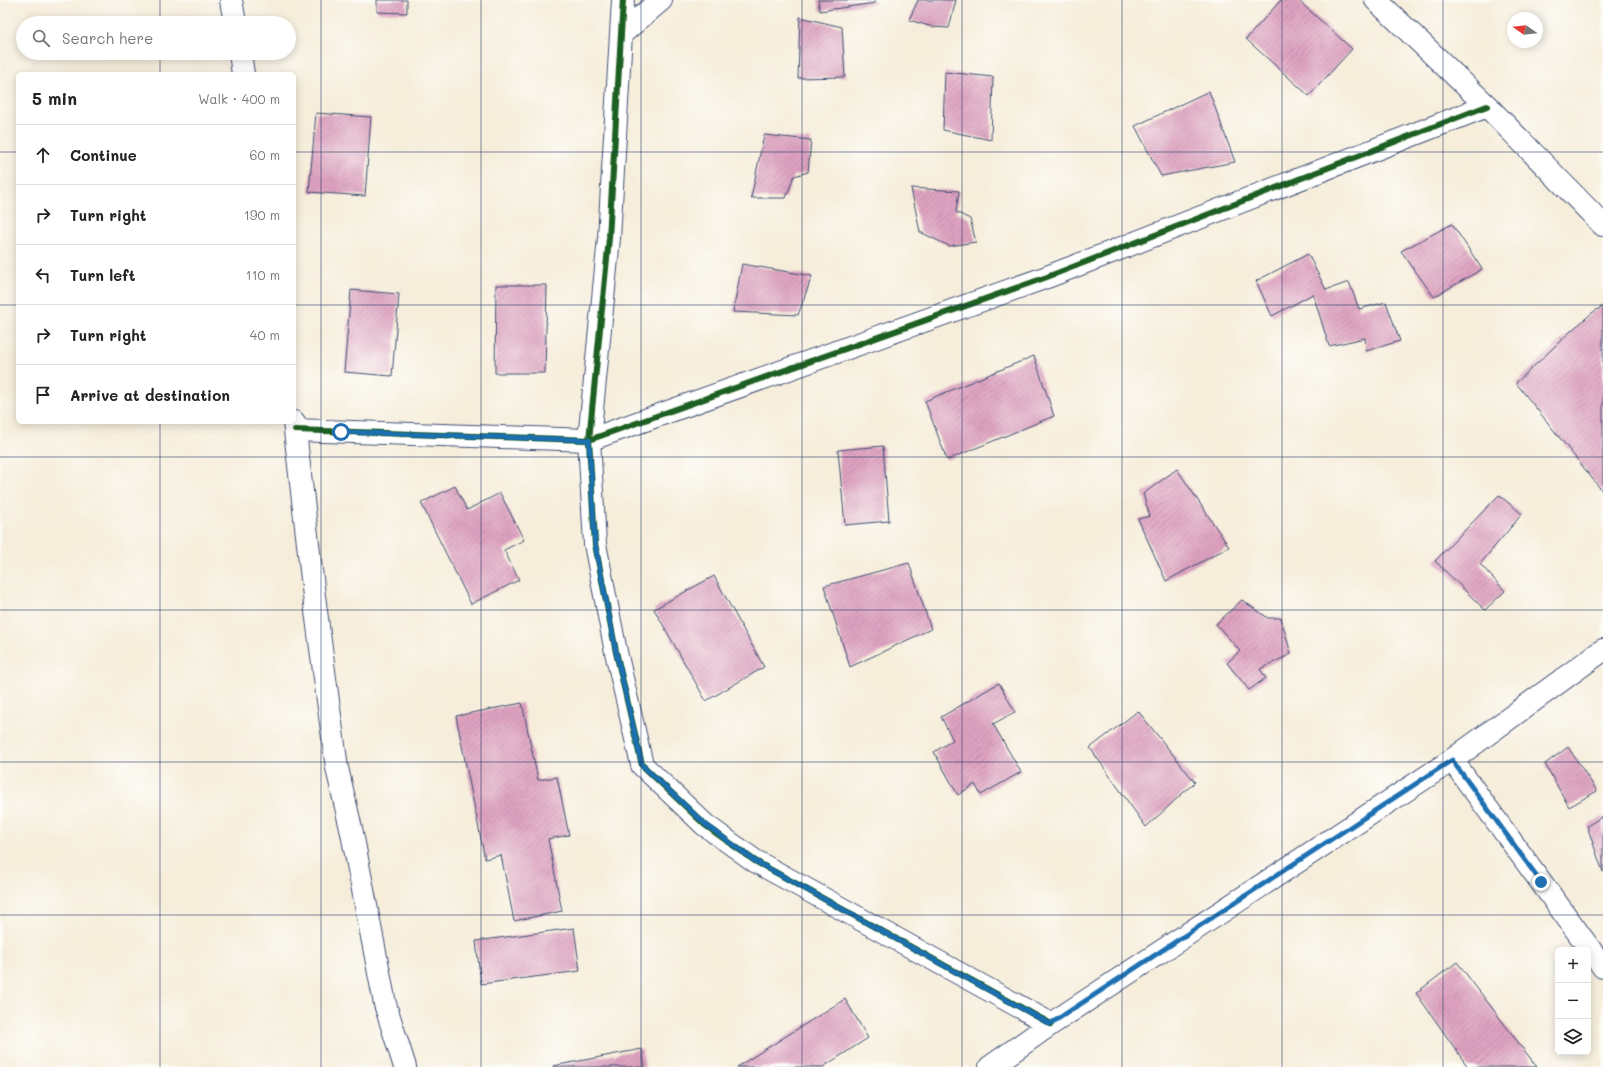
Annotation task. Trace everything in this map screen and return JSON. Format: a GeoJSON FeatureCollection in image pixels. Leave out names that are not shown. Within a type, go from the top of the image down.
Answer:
{"type":"FeatureCollection","features":[{"type":"Feature","properties":{"kind":"street"},"geometry":{"type":"LineString","coordinates":[[231,0],[234,16]]}},
{"type":"Feature","properties":{"kind":"street"},"geometry":{"type":"LineString","coordinates":[[623,0],[609,238],[589,440],[595,544],[616,652],[642,765],[705,824],[755,861],[1050,1024]]}},
{"type":"Feature","properties":{"kind":"street"},"geometry":{"type":"LineString","coordinates":[[621,34],[661,0]]}},
{"type":"Feature","properties":{"kind":"street"},"geometry":{"type":"LineString","coordinates":[[1376,0],[1487,106],[1603,225]]}},
{"type":"Feature","properties":{"kind":"street"},"geometry":{"type":"LineString","coordinates":[[241,60],[243,72]]}},
{"type":"Feature","properties":{"kind":"street"},"geometry":{"type":"LineString","coordinates":[[405,1067],[385,1004],[352,833],[337,768],[314,596],[294,426],[589,440],[1047,277],[1487,106]]}},
{"type":"Feature","properties":{"kind":"street"},"geometry":{"type":"LineString","coordinates":[[990,1067],[1050,1024],[1452,760],[1603,650]]}},
{"type":"Feature","properties":{"kind":"street"},"geometry":{"type":"LineString","coordinates":[[1452,760],[1603,967]]}},
{"type":"Feature","properties":{"kind":"building"},"geometry":{"type":"Polygon","coordinates":[[[377,0],[407,0],[407,13],[377,12],[377,0]]]}},
{"type":"Feature","properties":{"kind":"building"},"geometry":{"type":"Polygon","coordinates":[[[818,0],[875,0],[875,3],[820,11],[818,0]]]}},
{"type":"Feature","properties":{"kind":"building"},"geometry":{"type":"Polygon","coordinates":[[[918,0],[956,0],[949,28],[933,27],[909,20],[918,0]]]}},
{"type":"Feature","properties":{"kind":"building"},"geometry":{"type":"Polygon","coordinates":[[[1281,0],[1298,0],[1352,49],[1309,96],[1246,39],[1281,0]]]}},
{"type":"Feature","properties":{"kind":"building"},"geometry":{"type":"Polygon","coordinates":[[[800,17],[842,27],[845,77],[798,78],[800,17]]]}},
{"type":"Feature","properties":{"kind":"building"},"geometry":{"type":"Polygon","coordinates":[[[945,72],[993,77],[991,140],[943,130],[945,72]]]}},
{"type":"Feature","properties":{"kind":"building"},"geometry":{"type":"Polygon","coordinates":[[[1209,91],[1235,162],[1161,176],[1135,126],[1209,91]]]}},
{"type":"Feature","properties":{"kind":"building"},"geometry":{"type":"Polygon","coordinates":[[[316,113],[371,117],[365,196],[309,192],[316,113]]]}},
{"type":"Feature","properties":{"kind":"building"},"geometry":{"type":"Polygon","coordinates":[[[764,135],[811,140],[808,172],[794,176],[786,198],[751,198],[764,135]]]}},
{"type":"Feature","properties":{"kind":"building"},"geometry":{"type":"Polygon","coordinates":[[[911,188],[959,191],[956,212],[970,219],[976,242],[949,246],[920,232],[911,188]]]}},
{"type":"Feature","properties":{"kind":"building"},"geometry":{"type":"Polygon","coordinates":[[[1452,224],[1482,269],[1434,297],[1401,251],[1452,224]]]}},
{"type":"Feature","properties":{"kind":"building"},"geometry":{"type":"Polygon","coordinates":[[[1308,254],[1326,290],[1349,282],[1359,309],[1386,302],[1400,341],[1366,351],[1365,338],[1329,346],[1313,294],[1272,316],[1256,281],[1308,254]]]}},
{"type":"Feature","properties":{"kind":"building"},"geometry":{"type":"Polygon","coordinates":[[[742,264],[812,276],[798,315],[733,312],[742,264]]]}},
{"type":"Feature","properties":{"kind":"building"},"geometry":{"type":"Polygon","coordinates":[[[496,285],[547,285],[545,373],[495,373],[496,285]]]}},
{"type":"Feature","properties":{"kind":"building"},"geometry":{"type":"Polygon","coordinates":[[[351,290],[399,294],[392,376],[344,372],[351,290]]]}},
{"type":"Feature","properties":{"kind":"building"},"geometry":{"type":"Polygon","coordinates":[[[1603,306],[1603,492],[1516,383],[1571,331],[1592,313],[1603,306]]]}},
{"type":"Feature","properties":{"kind":"building"},"geometry":{"type":"Polygon","coordinates":[[[1034,356],[1054,416],[947,460],[925,401],[1034,356]]]}},
{"type":"Feature","properties":{"kind":"building"},"geometry":{"type":"Polygon","coordinates":[[[883,446],[889,521],[845,525],[838,450],[883,446]]]}},
{"type":"Feature","properties":{"kind":"building"},"geometry":{"type":"Polygon","coordinates":[[[1177,469],[1229,547],[1166,581],[1138,519],[1150,516],[1143,494],[1177,469]]]}},
{"type":"Feature","properties":{"kind":"building"},"geometry":{"type":"Polygon","coordinates":[[[455,486],[467,510],[500,493],[524,540],[504,550],[519,580],[471,604],[421,503],[455,486]]]}},
{"type":"Feature","properties":{"kind":"building"},"geometry":{"type":"Polygon","coordinates":[[[1499,495],[1522,514],[1480,564],[1505,591],[1485,610],[1435,561],[1499,495]]]}},
{"type":"Feature","properties":{"kind":"building"},"geometry":{"type":"Polygon","coordinates":[[[909,563],[931,629],[850,667],[824,586],[909,563]]]}},
{"type":"Feature","properties":{"kind":"building"},"geometry":{"type":"Polygon","coordinates":[[[714,576],[764,667],[706,701],[654,609],[714,576]]]}},
{"type":"Feature","properties":{"kind":"building"},"geometry":{"type":"Polygon","coordinates":[[[1242,600],[1268,618],[1281,618],[1291,654],[1260,669],[1266,678],[1249,690],[1227,663],[1240,651],[1216,624],[1242,600]]]}},
{"type":"Feature","properties":{"kind":"building"},"geometry":{"type":"Polygon","coordinates":[[[999,683],[1015,712],[993,724],[1021,772],[981,795],[975,784],[958,795],[934,752],[953,740],[941,717],[999,683]]]}},
{"type":"Feature","properties":{"kind":"building"},"geometry":{"type":"Polygon","coordinates":[[[522,703],[538,780],[557,777],[569,835],[548,839],[562,911],[514,921],[501,855],[485,859],[456,716],[522,703]]]}},
{"type":"Feature","properties":{"kind":"building"},"geometry":{"type":"Polygon","coordinates":[[[1138,711],[1195,782],[1146,827],[1090,748],[1138,711]]]}},
{"type":"Feature","properties":{"kind":"building"},"geometry":{"type":"Polygon","coordinates":[[[1568,747],[1597,791],[1569,807],[1545,764],[1568,747]]]}},
{"type":"Feature","properties":{"kind":"building"},"geometry":{"type":"Polygon","coordinates":[[[1603,816],[1603,872],[1587,826],[1603,816]]]}},
{"type":"Feature","properties":{"kind":"building"},"geometry":{"type":"Polygon","coordinates":[[[574,928],[580,971],[481,984],[476,941],[574,928]]]}},
{"type":"Feature","properties":{"kind":"building"},"geometry":{"type":"Polygon","coordinates":[[[1457,962],[1537,1067],[1468,1067],[1416,993],[1457,962]]]}},
{"type":"Feature","properties":{"kind":"building"},"geometry":{"type":"Polygon","coordinates":[[[845,999],[868,1038],[823,1067],[737,1067],[845,999]]]}},
{"type":"Feature","properties":{"kind":"building"},"geometry":{"type":"Polygon","coordinates":[[[642,1049],[645,1067],[553,1067],[553,1066],[642,1049]]]}},
{"type":"Feature","properties":{"kind":"cycle path"},"geometry":{"type":"LineString","coordinates":[[623,0],[609,238],[589,440],[595,544],[616,652],[642,765],[705,825],[755,861],[1051,1024]]}},
{"type":"Feature","properties":{"kind":"cycle path"},"geometry":{"type":"LineString","coordinates":[[295,430],[589,440],[1047,277],[1487,106]]}},
{"type":"Feature","properties":{"kind":"route"},"geometry":{"type":"LineString","coordinates":[[341,432],[589,440],[595,544],[616,652],[642,765],[705,824],[755,861],[1050,1024],[1452,760],[1541,882]]}}]}
